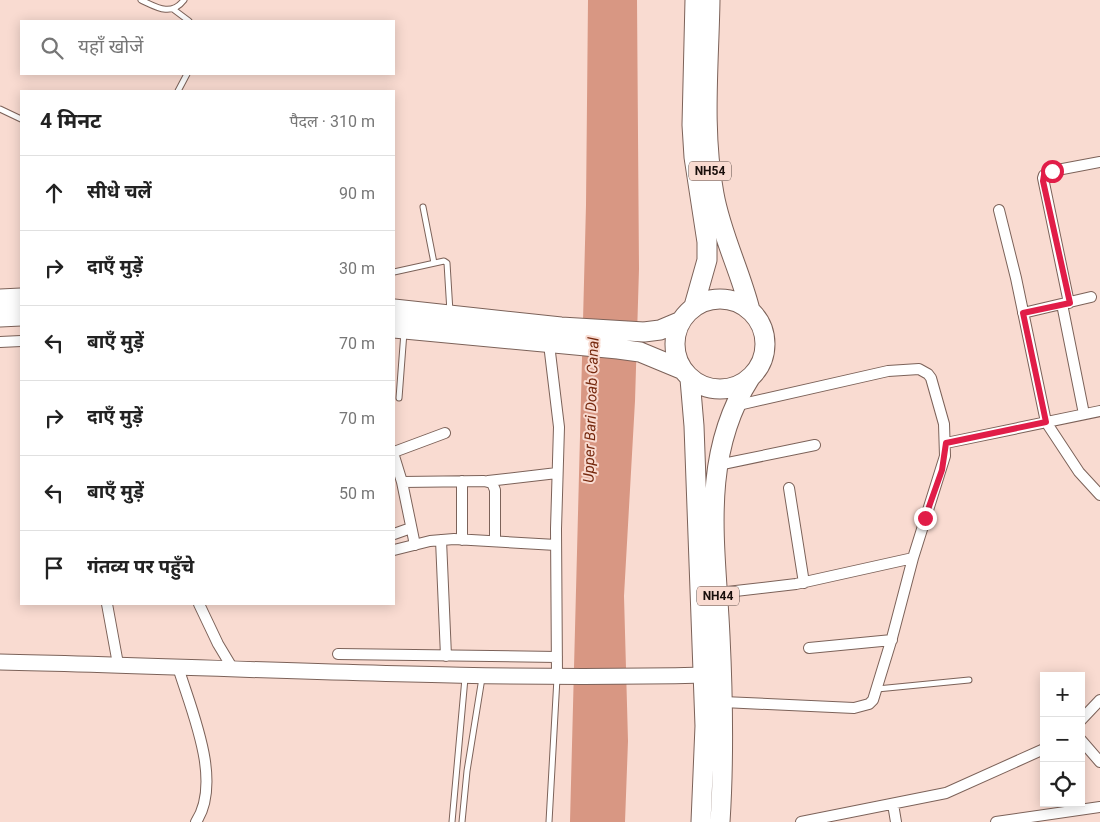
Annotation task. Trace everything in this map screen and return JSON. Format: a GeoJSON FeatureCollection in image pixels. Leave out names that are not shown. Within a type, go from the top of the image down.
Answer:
{"type":"FeatureCollection","features":[{"type":"Feature","properties":{"kind":"highway","name":"NH54"},"geometry":{"type":"LineString","coordinates":[[694,306],[707,260],[694,149],[692,81],[695,0]]}},
{"type":"Feature","properties":{"kind":"highway","name":"NH54"},"geometry":{"type":"LineString","coordinates":[[710,0],[707,92],[711,178],[726,237],[744,284],[750,310]]}},
{"type":"Feature","properties":{"kind":"highway"},"geometry":{"type":"LineString","coordinates":[[0,299],[20,298]]}},
{"type":"Feature","properties":{"kind":"highway"},"geometry":{"type":"LineString","coordinates":[[399,329],[556,339],[660,330],[679,322],[694,306],[703,301],[723,298],[742,304],[750,310]]}},
{"type":"Feature","properties":{"kind":"highway"},"geometry":{"type":"LineString","coordinates":[[395,309],[451,315],[556,339],[640,352],[710,388],[721,389],[742,384],[750,378]]}},
{"type":"Feature","properties":{"kind":"highway","name":"NH44"},"geometry":{"type":"LineString","coordinates":[[720,822],[723,702],[715,547],[718,465],[723,434],[734,406],[750,378],[759,368],[764,356],[766,344],[759,319],[750,310]]}},
{"type":"Feature","properties":{"kind":"highway"},"geometry":{"type":"LineString","coordinates":[[0,317],[20,316]]}},
{"type":"Feature","properties":{"kind":"highway","name":"NH44"},"geometry":{"type":"LineString","coordinates":[[679,322],[674,346],[686,374],[694,426],[704,675],[705,735],[701,822]]}},
{"type":"Feature","properties":{"kind":"street"},"geometry":{"type":"LineString","coordinates":[[1084,414],[1043,178],[1052,171],[1100,162]]}},
{"type":"Feature","properties":{"kind":"street"},"geometry":{"type":"LineString","coordinates":[[999,210],[1046,422],[1075,467],[1100,495]]}},
{"type":"Feature","properties":{"kind":"street"},"geometry":{"type":"LineString","coordinates":[[1023,313],[1091,297]]}},
{"type":"Feature","properties":{"kind":"street"},"geometry":{"type":"LineString","coordinates":[[556,339],[558,414],[557,657],[564,675]]}},
{"type":"Feature","properties":{"kind":"street"},"geometry":{"type":"LineString","coordinates":[[0,342],[20,341]]}},
{"type":"Feature","properties":{"kind":"street"},"geometry":{"type":"LineString","coordinates":[[723,702],[854,708],[869,704],[877,689],[892,640],[913,558],[942,470],[946,443],[944,424],[931,378],[919,369],[888,370],[734,406]]}},
{"type":"Feature","properties":{"kind":"street"},"geometry":{"type":"LineString","coordinates":[[946,443],[1100,411]]}},
{"type":"Feature","properties":{"kind":"street"},"geometry":{"type":"LineString","coordinates":[[395,454],[444,433]]}},
{"type":"Feature","properties":{"kind":"street"},"geometry":{"type":"LineString","coordinates":[[718,465],[815,445]]}},
{"type":"Feature","properties":{"kind":"street"},"geometry":{"type":"LineString","coordinates":[[395,458],[415,545]]}},
{"type":"Feature","properties":{"kind":"street"},"geometry":{"type":"LineString","coordinates":[[402,482],[488,481],[558,473]]}},
{"type":"Feature","properties":{"kind":"street"},"geometry":{"type":"LineString","coordinates":[[462,481],[462,540]]}},
{"type":"Feature","properties":{"kind":"street"},"geometry":{"type":"LineString","coordinates":[[488,481],[492,483],[495,490],[495,541]]}},
{"type":"Feature","properties":{"kind":"street"},"geometry":{"type":"LineString","coordinates":[[789,488],[804,583]]}},
{"type":"Feature","properties":{"kind":"street"},"geometry":{"type":"LineString","coordinates":[[395,534],[411,528]]}},
{"type":"Feature","properties":{"kind":"street"},"geometry":{"type":"LineString","coordinates":[[395,550],[441,540],[556,545]]}},
{"type":"Feature","properties":{"kind":"street"},"geometry":{"type":"LineString","coordinates":[[441,540],[446,656]]}},
{"type":"Feature","properties":{"kind":"street"},"geometry":{"type":"LineString","coordinates":[[718,593],[804,583],[913,558]]}},
{"type":"Feature","properties":{"kind":"street"},"geometry":{"type":"LineString","coordinates":[[107,605],[118,664]]}},
{"type":"Feature","properties":{"kind":"street"},"geometry":{"type":"LineString","coordinates":[[199,605],[218,644],[234,669]]}},
{"type":"Feature","properties":{"kind":"street"},"geometry":{"type":"LineString","coordinates":[[809,648],[892,640]]}},
{"type":"Feature","properties":{"kind":"street"},"geometry":{"type":"LineString","coordinates":[[338,654],[557,657]]}},
{"type":"Feature","properties":{"kind":"street"},"geometry":{"type":"LineString","coordinates":[[0,662],[482,675],[635,677],[704,675]]}},
{"type":"Feature","properties":{"kind":"street"},"geometry":{"type":"LineString","coordinates":[[178,668],[200,737],[205,765],[204,804],[196,822]]}},
{"type":"Feature","properties":{"kind":"street"},"geometry":{"type":"LineString","coordinates":[[1084,717],[1100,700]]}},
{"type":"Feature","properties":{"kind":"street"},"geometry":{"type":"LineString","coordinates":[[1085,745],[1100,762]]}},
{"type":"Feature","properties":{"kind":"street"},"geometry":{"type":"LineString","coordinates":[[801,822],[946,792],[1040,751]]}},
{"type":"Feature","properties":{"kind":"street"},"geometry":{"type":"LineString","coordinates":[[893,804],[896,822]]}},
{"type":"Feature","properties":{"kind":"street"},"geometry":{"type":"LineString","coordinates":[[996,822],[1100,807]]}},
{"type":"Feature","properties":{"kind":"lane"},"geometry":{"type":"LineString","coordinates":[[141,0],[161,10],[174,8],[184,0]]}},
{"type":"Feature","properties":{"kind":"lane"},"geometry":{"type":"LineString","coordinates":[[174,8],[188,20]]}},
{"type":"Feature","properties":{"kind":"lane"},"geometry":{"type":"LineString","coordinates":[[179,90],[186,75]]}},
{"type":"Feature","properties":{"kind":"lane"},"geometry":{"type":"LineString","coordinates":[[0,109],[20,119]]}},
{"type":"Feature","properties":{"kind":"lane"},"geometry":{"type":"LineString","coordinates":[[423,207],[434,263]]}},
{"type":"Feature","properties":{"kind":"lane"},"geometry":{"type":"LineString","coordinates":[[395,272],[444,261],[448,266],[451,315]]}},
{"type":"Feature","properties":{"kind":"lane"},"geometry":{"type":"LineString","coordinates":[[399,329],[399,398]]}},
{"type":"Feature","properties":{"kind":"lane"},"geometry":{"type":"LineString","coordinates":[[465,674],[453,819],[463,820],[467,771],[482,675]]}},
{"type":"Feature","properties":{"kind":"lane"},"geometry":{"type":"LineString","coordinates":[[549,822],[564,675]]}},
{"type":"Feature","properties":{"kind":"lane"},"geometry":{"type":"LineString","coordinates":[[877,689],[969,680]]}},
{"type":"Feature","properties":{"kind":"water","name":"Upper Bari Doab Canal"},"geometry":{"type":"Polygon","coordinates":[[[588,0],[637,0],[639,269],[635,401],[624,596],[628,741],[625,822],[570,822],[586,205],[588,0]]]}},
{"type":"Feature","properties":{"kind":"route"},"geometry":{"type":"LineString","coordinates":[[925,518],[942,470],[946,443],[1046,422],[1023,313],[1070,303],[1043,181],[1044,175],[1052,171]]}}]}
